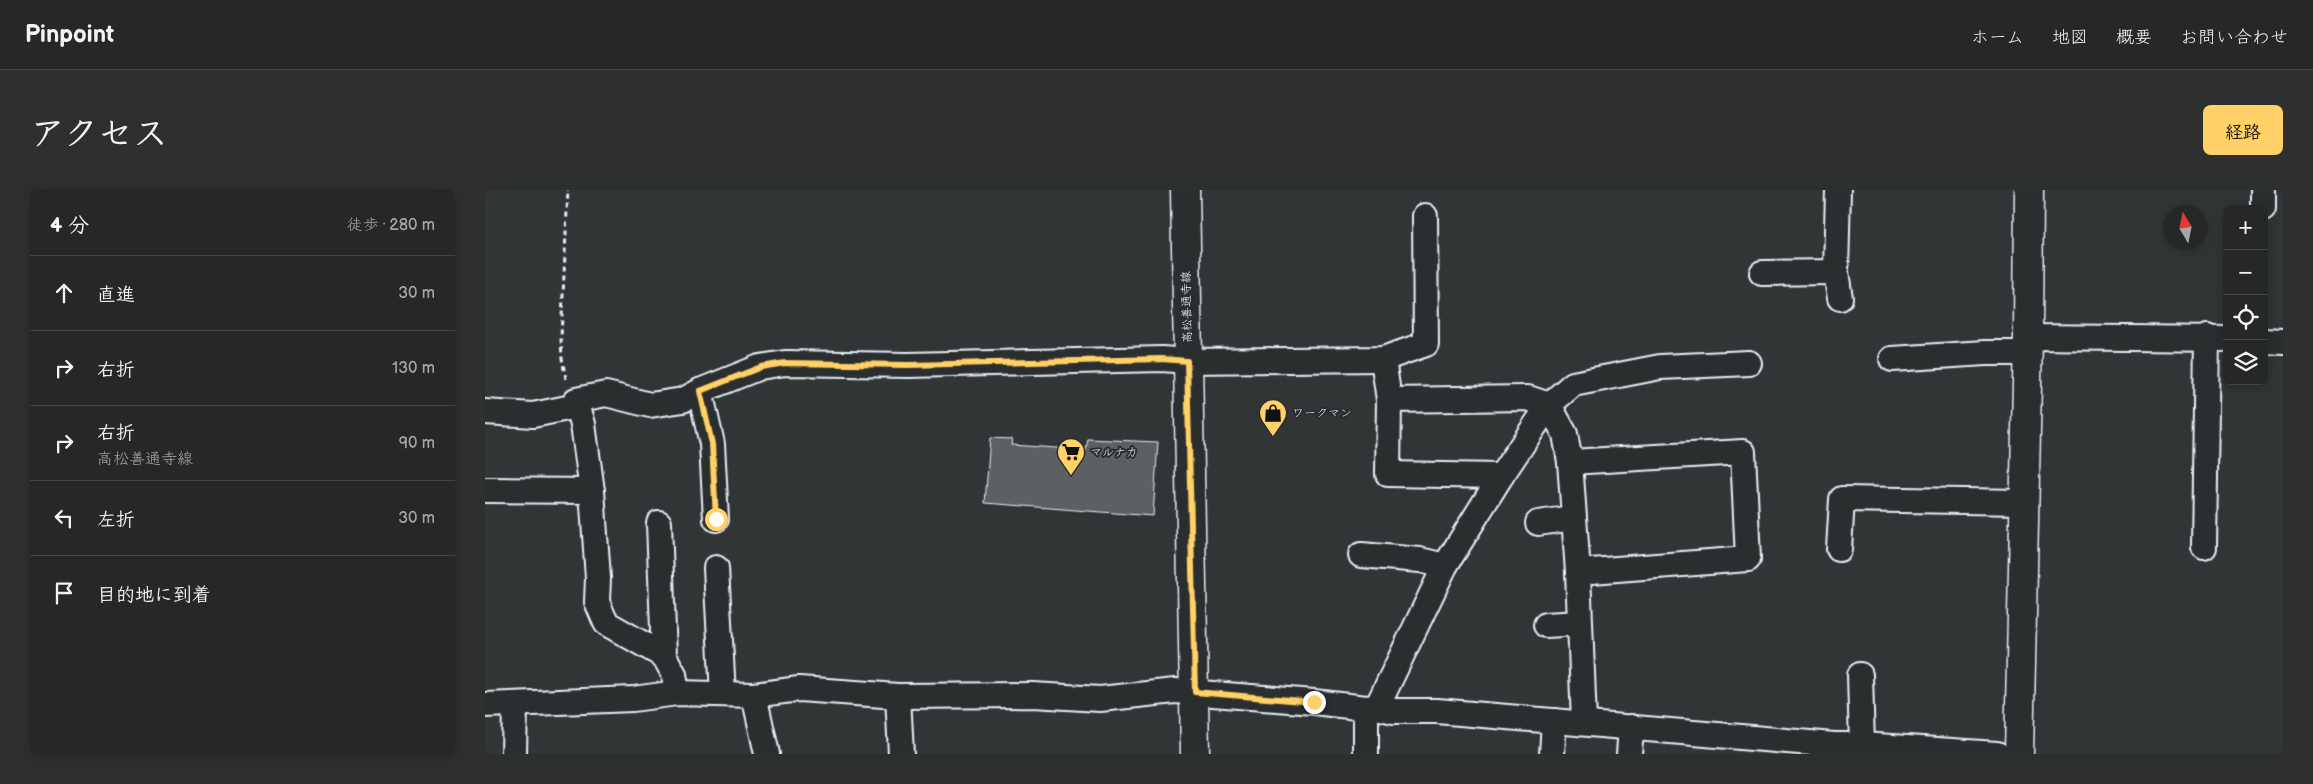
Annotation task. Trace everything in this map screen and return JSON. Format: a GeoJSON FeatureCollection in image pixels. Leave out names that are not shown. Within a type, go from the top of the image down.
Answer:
{"type":"FeatureCollection","features":[{"type":"Feature","properties":{"kind":"main road","name":"高松善通寺線"},"geometry":{"type":"LineString","coordinates":[[1185,190],[1195,754]]}},
{"type":"Feature","properties":{"kind":"main road"},"geometry":{"type":"LineString","coordinates":[[2019,754],[2023,502],[2028,345],[2029,190]]}},
{"type":"Feature","properties":{"kind":"street"},"geometry":{"type":"LineString","coordinates":[[1838,190],[1836,272],[1840,298]]}},
{"type":"Feature","properties":{"kind":"street"},"geometry":{"type":"LineString","coordinates":[[2263,190],[2263,205]]}},
{"type":"Feature","properties":{"kind":"street"},"geometry":{"type":"LineString","coordinates":[[485,412],[533,414],[607,394],[650,405],[683,400],[700,391],[761,367],[785,363],[908,365],[1162,359],[1187,361],[1383,359],[1426,344],[1425,216]]}},
{"type":"Feature","properties":{"kind":"street"},"geometry":{"type":"LineString","coordinates":[[1762,273],[1836,272]]}},
{"type":"Feature","properties":{"kind":"street"},"geometry":{"type":"LineString","coordinates":[[1892,360],[1985,352],[2028,345],[2217,338],[2205,547]]}},
{"type":"Feature","properties":{"kind":"street"},"geometry":{"type":"LineString","coordinates":[[2268,341],[2283,342]]}},
{"type":"Feature","properties":{"kind":"street"},"geometry":{"type":"LineString","coordinates":[[1383,359],[1389,400],[1388,474],[1501,476]]}},
{"type":"Feature","properties":{"kind":"street"},"geometry":{"type":"LineString","coordinates":[[1366,754],[1372,708],[1445,566],[1501,476],[1549,405],[1573,384],[1660,367],[1749,363]]}},
{"type":"Feature","properties":{"kind":"street"},"geometry":{"type":"LineString","coordinates":[[700,391],[712,444],[716,519]]}},
{"type":"Feature","properties":{"kind":"street"},"geometry":{"type":"LineString","coordinates":[[1389,400],[1528,398],[1549,405],[1565,434],[1570,462],[1581,623],[1584,724]]}},
{"type":"Feature","properties":{"kind":"street"},"geometry":{"type":"LineString","coordinates":[[577,403],[583,424],[592,491],[598,578],[597,602],[606,623],[664,656]]}},
{"type":"Feature","properties":{"kind":"street"},"geometry":{"type":"LineString","coordinates":[[1570,462],[1743,452],[1748,559],[1578,572]]}},
{"type":"Feature","properties":{"kind":"street"},"geometry":{"type":"LineString","coordinates":[[485,490],[592,491]]}},
{"type":"Feature","properties":{"kind":"street"},"geometry":{"type":"LineString","coordinates":[[1839,549],[1842,499],[2023,502]]}},
{"type":"Feature","properties":{"kind":"street"},"geometry":{"type":"LineString","coordinates":[[1538,523],[1573,518]]}},
{"type":"Feature","properties":{"kind":"street"},"geometry":{"type":"LineString","coordinates":[[659,523],[664,656],[674,674],[677,693]]}},
{"type":"Feature","properties":{"kind":"street"},"geometry":{"type":"LineString","coordinates":[[1361,555],[1420,560],[1445,566]]}},
{"type":"Feature","properties":{"kind":"street"},"geometry":{"type":"LineString","coordinates":[[716,568],[723,694]]}},
{"type":"Feature","properties":{"kind":"street"},"geometry":{"type":"LineString","coordinates":[[1545,625],[1581,623]]}},
{"type":"Feature","properties":{"kind":"street"},"geometry":{"type":"LineString","coordinates":[[1861,675],[1862,745]]}},
{"type":"Feature","properties":{"kind":"street"},"geometry":{"type":"LineString","coordinates":[[485,705],[633,699],[677,693],[754,695],[799,689],[898,696],[1033,695],[1100,699],[1175,691],[1314,702],[1394,711],[1437,711],[1631,727],[1768,746],[1834,750],[1862,745],[1997,754]]}},
{"type":"Feature","properties":{"kind":"street"},"geometry":{"type":"LineString","coordinates":[[754,695],[767,754]]}},
{"type":"Feature","properties":{"kind":"street"},"geometry":{"type":"LineString","coordinates":[[898,696],[901,754]]}},
{"type":"Feature","properties":{"kind":"street"},"geometry":{"type":"LineString","coordinates":[[514,754],[515,704]]}},
{"type":"Feature","properties":{"kind":"street"},"geometry":{"type":"LineString","coordinates":[[1552,754],[1553,721]]}},
{"type":"Feature","properties":{"kind":"street"},"geometry":{"type":"LineString","coordinates":[[1629,754],[1631,727]]}},
{"type":"Feature","properties":{"kind":"path"},"geometry":{"type":"LineString","coordinates":[[568,190],[562,359],[566,380],[577,403]]}},
{"type":"Feature","properties":{"kind":"building","name":"マルナカ"},"geometry":{"type":"Polygon","coordinates":[[[990,438],[1012,439],[1011,445],[1086,450],[1088,439],[1158,442],[1153,516],[985,503],[990,438]]]}},
{"type":"Feature","properties":{"kind":"place","name":"ワークマン"},"geometry":{"type":"Point","coordinates":[1273,437]}},
{"type":"Feature","properties":{"kind":"place","name":"マルナカ"},"geometry":{"type":"Point","coordinates":[1071,476]}},
{"type":"Feature","properties":{"kind":"route"},"geometry":{"type":"LineString","coordinates":[[716,519],[712,444],[700,391],[761,367],[785,363],[908,365],[1162,359],[1187,361],[1195,692],[1314,702]]}}]}
